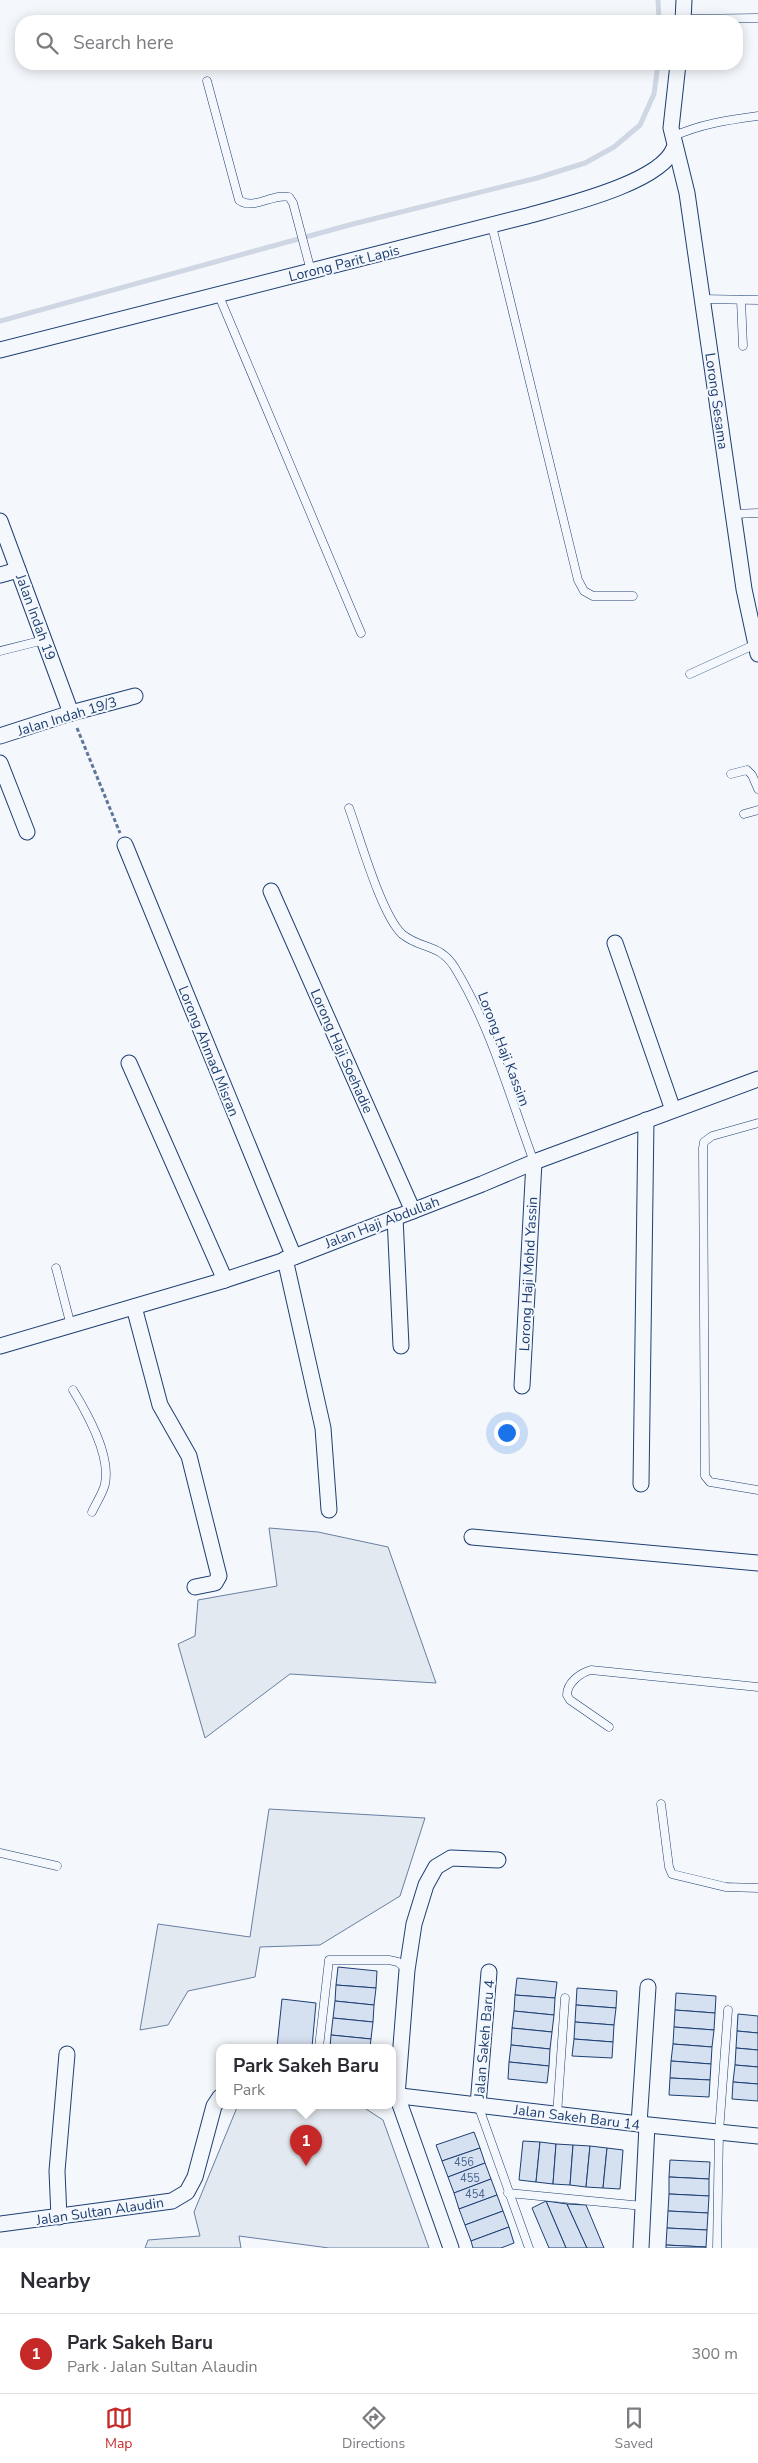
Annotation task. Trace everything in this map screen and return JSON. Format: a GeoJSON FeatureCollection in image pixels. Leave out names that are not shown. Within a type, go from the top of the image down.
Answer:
{"type":"FeatureCollection","features":[{"type":"Feature","properties":{"kind":"street"},"geometry":{"type":"LineString","coordinates":[[683,15],[684,0]]}},
{"type":"Feature","properties":{"kind":"street","name":"Lorong Sesama"},"geometry":{"type":"LineString","coordinates":[[677,70],[671,117],[673,142],[687,193],[744,589],[757,649]]}},
{"type":"Feature","properties":{"kind":"street","name":"Lorong Parit Lapis"},"geometry":{"type":"LineString","coordinates":[[0,350],[492,226],[608,192],[662,166],[673,142]]}},
{"type":"Feature","properties":{"kind":"street","name":"Jalan Indah 19"},"geometry":{"type":"LineString","coordinates":[[0,521],[72,713]]}},
{"type":"Feature","properties":{"kind":"street"},"geometry":{"type":"LineString","coordinates":[[0,576],[18,570]]}},
{"type":"Feature","properties":{"kind":"street","name":"Jalan Indah 19/3"},"geometry":{"type":"LineString","coordinates":[[0,736],[72,713],[135,696]]}},
{"type":"Feature","properties":{"kind":"street"},"geometry":{"type":"LineString","coordinates":[[0,763],[27,832]]}},
{"type":"Feature","properties":{"kind":"street","name":"Lorong Ahmad Misran"},"geometry":{"type":"LineString","coordinates":[[125,845],[290,1258],[323,1428],[329,1510]]}},
{"type":"Feature","properties":{"kind":"street","name":"Lorong Haji Soehadie"},"geometry":{"type":"LineString","coordinates":[[271,891],[413,1210]]}},
{"type":"Feature","properties":{"kind":"street"},"geometry":{"type":"LineString","coordinates":[[615,942],[673,1110]]}},
{"type":"Feature","properties":{"kind":"street"},"geometry":{"type":"LineString","coordinates":[[130,1063],[225,1280]]}},
{"type":"Feature","properties":{"kind":"street","name":"Jalan Haji Abdullah"},"geometry":{"type":"LineString","coordinates":[[0,1346],[225,1280],[290,1258],[534,1162],[758,1079]]}},
{"type":"Feature","properties":{"kind":"street"},"geometry":{"type":"LineString","coordinates":[[641,1484],[646,1120]]}},
{"type":"Feature","properties":{"kind":"street","name":"Lorong Haji Mohd Yassin"},"geometry":{"type":"LineString","coordinates":[[522,1386],[534,1162]]}},
{"type":"Feature","properties":{"kind":"street"},"geometry":{"type":"LineString","coordinates":[[395,1217],[401,1346]]}},
{"type":"Feature","properties":{"kind":"street"},"geometry":{"type":"LineString","coordinates":[[134,1307],[160,1405],[189,1456],[219,1576],[215,1583],[195,1587]]}},
{"type":"Feature","properties":{"kind":"street"},"geometry":{"type":"LineString","coordinates":[[472,1537],[758,1563]]}},
{"type":"Feature","properties":{"kind":"street"},"geometry":{"type":"LineString","coordinates":[[396,2076],[407,1970],[414,1924],[426,1885],[436,1867],[451,1858],[498,1860]]}},
{"type":"Feature","properties":{"kind":"street","name":"Jalan Sakeh Baru 4"},"geometry":{"type":"LineString","coordinates":[[478,2105],[489,1972]]}},
{"type":"Feature","properties":{"kind":"street"},"geometry":{"type":"LineString","coordinates":[[640,2248],[643,2206],[643,2125],[648,1987]]}},
{"type":"Feature","properties":{"kind":"street"},"geometry":{"type":"LineString","coordinates":[[59,2217],[57,2171],[67,2054]]}},
{"type":"Feature","properties":{"kind":"street","name":"Jalan Sakeh Baru 14"},"geometry":{"type":"LineString","coordinates":[[396,2095],[643,2125],[758,2136]]}},
{"type":"Feature","properties":{"kind":"street"},"geometry":{"type":"LineString","coordinates":[[396,2100],[451,2248]]}},
{"type":"Feature","properties":{"kind":"street","name":"Jalan Sultan Alaudin"},"geometry":{"type":"LineString","coordinates":[[0,2224],[172,2201],[187,2192],[195,2177],[216,2103]]}},
{"type":"Feature","properties":{"kind":"lane"},"geometry":{"type":"LineString","coordinates":[[743,18],[758,18]]}},
{"type":"Feature","properties":{"kind":"lane"},"geometry":{"type":"LineString","coordinates":[[207,81],[239,200],[250,204],[282,196],[289,197],[293,203],[311,271]]}},
{"type":"Feature","properties":{"kind":"lane"},"geometry":{"type":"LineString","coordinates":[[673,142],[689,129],[713,122],[758,116]]}},
{"type":"Feature","properties":{"kind":"lane"},"geometry":{"type":"LineString","coordinates":[[492,226],[578,580],[584,592],[593,596],[633,596]]}},
{"type":"Feature","properties":{"kind":"lane"},"geometry":{"type":"LineString","coordinates":[[219,296],[360,633]]}},
{"type":"Feature","properties":{"kind":"lane"},"geometry":{"type":"LineString","coordinates":[[702,299],[758,300]]}},
{"type":"Feature","properties":{"kind":"lane"},"geometry":{"type":"LineString","coordinates":[[741,300],[743,346]]}},
{"type":"Feature","properties":{"kind":"lane"},"geometry":{"type":"LineString","coordinates":[[733,514],[758,513]]}},
{"type":"Feature","properties":{"kind":"lane"},"geometry":{"type":"LineString","coordinates":[[0,651],[44,640]]}},
{"type":"Feature","properties":{"kind":"lane"},"geometry":{"type":"LineString","coordinates":[[690,674],[757,649]]}},
{"type":"Feature","properties":{"kind":"lane"},"geometry":{"type":"LineString","coordinates":[[731,774],[747,770],[752,775],[758,789]]}},
{"type":"Feature","properties":{"kind":"lane","name":"Lorong Haji Kassim"},"geometry":{"type":"LineString","coordinates":[[349,808],[388,914],[402,933],[414,941],[442,951],[454,966],[476,1006],[534,1162]]}},
{"type":"Feature","properties":{"kind":"lane"},"geometry":{"type":"LineString","coordinates":[[744,814],[758,810]]}},
{"type":"Feature","properties":{"kind":"lane"},"geometry":{"type":"LineString","coordinates":[[758,1123],[712,1136],[704,1142],[703,1158],[705,1476],[710,1482],[758,1490]]}},
{"type":"Feature","properties":{"kind":"lane"},"geometry":{"type":"LineString","coordinates":[[56,1268],[71,1326]]}},
{"type":"Feature","properties":{"kind":"lane"},"geometry":{"type":"LineString","coordinates":[[73,1390],[89,1415],[102,1451],[105,1484],[92,1512]]}},
{"type":"Feature","properties":{"kind":"lane"},"geometry":{"type":"LineString","coordinates":[[609,1727],[570,1700],[567,1695],[571,1684],[591,1670],[758,1687]]}},
{"type":"Feature","properties":{"kind":"lane"},"geometry":{"type":"LineString","coordinates":[[661,1804],[669,1868],[672,1874],[726,1887],[758,1888]]}},
{"type":"Feature","properties":{"kind":"lane"},"geometry":{"type":"LineString","coordinates":[[0,1853],[57,1866]]}},
{"type":"Feature","properties":{"kind":"lane"},"geometry":{"type":"LineString","coordinates":[[319,2044],[329,1960],[389,1960],[398,1962],[407,1970]]}},
{"type":"Feature","properties":{"kind":"lane"},"geometry":{"type":"LineString","coordinates":[[556,2114],[565,1998]]}},
{"type":"Feature","properties":{"kind":"lane"},"geometry":{"type":"LineString","coordinates":[[717,2248],[719,2132],[728,2010]]}},
{"type":"Feature","properties":{"kind":"lane"},"geometry":{"type":"LineString","coordinates":[[478,2105],[529,2248]]}},
{"type":"Feature","properties":{"kind":"lane"},"geometry":{"type":"LineString","coordinates":[[508,2192],[643,2206]]}},
{"type":"Feature","properties":{"kind":"path"},"geometry":{"type":"LineString","coordinates":[[72,713],[88,759],[125,845]]}},
{"type":"Feature","properties":{"kind":"shaded area"},"geometry":{"type":"Polygon","coordinates":[[[269,1528],[318,1532],[388,1547],[436,1683],[290,1674],[205,1738],[178,1644],[195,1636],[198,1600],[277,1586],[269,1528]]]}},
{"type":"Feature","properties":{"kind":"shaded area"},"geometry":{"type":"Polygon","coordinates":[[[269,1809],[425,1818],[400,1896],[320,1945],[260,1947],[255,1977],[188,1991],[168,2025],[140,2030],[158,1924],[250,1937],[269,1809]]]}},
{"type":"Feature","properties":{"kind":"shaded area"},"geometry":{"type":"Polygon","coordinates":[[[236,2109],[366,2109],[383,2120],[429,2248],[329,2248],[239,2236],[241,2248],[145,2248],[148,2240],[200,2236],[194,2212],[236,2109]]]}},
{"type":"Feature","properties":{"kind":"building"},"geometry":{"type":"Polygon","coordinates":[[[338,1967],[377,1971],[376,1988],[336,1985],[338,1967]]]}},
{"type":"Feature","properties":{"kind":"building"},"geometry":{"type":"Polygon","coordinates":[[[517,1978],[557,1982],[555,1998],[515,1995],[517,1978]]]}},
{"type":"Feature","properties":{"kind":"building"},"geometry":{"type":"Polygon","coordinates":[[[336,1985],[376,1988],[374,2005],[335,2001],[336,1985]]]}},
{"type":"Feature","properties":{"kind":"building"},"geometry":{"type":"Polygon","coordinates":[[[577,1988],[617,1991],[616,2008],[576,2005],[577,1988]]]}},
{"type":"Feature","properties":{"kind":"building"},"geometry":{"type":"Polygon","coordinates":[[[676,1993],[716,1996],[715,2013],[675,2010],[676,1993]]]}},
{"type":"Feature","properties":{"kind":"building"},"geometry":{"type":"Polygon","coordinates":[[[515,1995],[555,1998],[554,2015],[514,2011],[515,1995]]]}},
{"type":"Feature","properties":{"kind":"building"},"geometry":{"type":"Polygon","coordinates":[[[282,1999],[316,2003],[312,2044],[277,2044],[282,1999]]]}},
{"type":"Feature","properties":{"kind":"building"},"geometry":{"type":"Polygon","coordinates":[[[335,2001],[374,2005],[373,2022],[333,2018],[335,2001]]]}},
{"type":"Feature","properties":{"kind":"building"},"geometry":{"type":"Polygon","coordinates":[[[576,2005],[616,2008],[614,2025],[575,2022],[576,2005]]]}},
{"type":"Feature","properties":{"kind":"building"},"geometry":{"type":"Polygon","coordinates":[[[675,2010],[715,2013],[714,2030],[674,2027],[675,2010]]]}},
{"type":"Feature","properties":{"kind":"building"},"geometry":{"type":"Polygon","coordinates":[[[514,2011],[554,2015],[552,2032],[512,2028],[514,2011]]]}},
{"type":"Feature","properties":{"kind":"building"},"geometry":{"type":"Polygon","coordinates":[[[738,2014],[758,2016],[758,2033],[737,2031],[738,2014]]]}},
{"type":"Feature","properties":{"kind":"building"},"geometry":{"type":"Polygon","coordinates":[[[333,2018],[373,2022],[371,2039],[331,2035],[333,2018]]]}},
{"type":"Feature","properties":{"kind":"building"},"geometry":{"type":"Polygon","coordinates":[[[575,2022],[614,2025],[613,2042],[574,2039],[575,2022]]]}},
{"type":"Feature","properties":{"kind":"building"},"geometry":{"type":"Polygon","coordinates":[[[674,2027],[714,2030],[712,2047],[673,2044],[674,2027]]]}},
{"type":"Feature","properties":{"kind":"building"},"geometry":{"type":"Polygon","coordinates":[[[512,2028],[552,2032],[550,2049],[511,2045],[512,2028]]]}},
{"type":"Feature","properties":{"kind":"building"},"geometry":{"type":"Polygon","coordinates":[[[737,2031],[758,2033],[758,2050],[736,2048],[737,2031]]]}},
{"type":"Feature","properties":{"kind":"building"},"geometry":{"type":"Polygon","coordinates":[[[331,2035],[371,2039],[370,2044],[330,2044],[331,2035]]]}},
{"type":"Feature","properties":{"kind":"building"},"geometry":{"type":"Polygon","coordinates":[[[574,2039],[613,2042],[612,2058],[572,2056],[574,2039]]]}},
{"type":"Feature","properties":{"kind":"building"},"geometry":{"type":"Polygon","coordinates":[[[673,2044],[712,2047],[711,2064],[671,2061],[673,2044]]]}},
{"type":"Feature","properties":{"kind":"building"},"geometry":{"type":"Polygon","coordinates":[[[511,2045],[550,2049],[549,2066],[509,2062],[511,2045]]]}},
{"type":"Feature","properties":{"kind":"building"},"geometry":{"type":"Polygon","coordinates":[[[736,2048],[758,2050],[758,2067],[735,2065],[736,2048]]]}},
{"type":"Feature","properties":{"kind":"building"},"geometry":{"type":"Polygon","coordinates":[[[671,2061],[711,2064],[710,2080],[670,2078],[671,2061]]]}},
{"type":"Feature","properties":{"kind":"building"},"geometry":{"type":"Polygon","coordinates":[[[509,2062],[549,2066],[547,2083],[508,2079],[509,2062]]]}},
{"type":"Feature","properties":{"kind":"building"},"geometry":{"type":"Polygon","coordinates":[[[735,2065],[758,2067],[758,2084],[733,2082],[735,2065]]]}},
{"type":"Feature","properties":{"kind":"building"},"geometry":{"type":"Polygon","coordinates":[[[670,2078],[710,2080],[709,2097],[669,2095],[670,2078]]]}},
{"type":"Feature","properties":{"kind":"building"},"geometry":{"type":"Polygon","coordinates":[[[733,2082],[758,2084],[758,2101],[732,2099],[733,2082]]]}},
{"type":"Feature","properties":{"kind":"building"},"geometry":{"type":"Polygon","coordinates":[[[474,2132],[480,2148],[442,2161],[436,2145],[474,2132]]]}},
{"type":"Feature","properties":{"kind":"building"},"geometry":{"type":"Polygon","coordinates":[[[523,2141],[540,2142],[536,2182],[519,2180],[523,2141]]]}},
{"type":"Feature","properties":{"kind":"building"},"geometry":{"type":"Polygon","coordinates":[[[540,2142],[556,2144],[553,2184],[536,2182],[540,2142]]]}},
{"type":"Feature","properties":{"kind":"building"},"geometry":{"type":"Polygon","coordinates":[[[556,2144],[573,2145],[570,2185],[553,2184],[556,2144]]]}},
{"type":"Feature","properties":{"kind":"building"},"geometry":{"type":"Polygon","coordinates":[[[573,2145],[590,2146],[586,2187],[570,2185],[573,2145]]]}},
{"type":"Feature","properties":{"kind":"building"},"geometry":{"type":"Polygon","coordinates":[[[590,2146],[607,2148],[603,2188],[586,2187],[590,2146]]]}},
{"type":"Feature","properties":{"kind":"building"},"geometry":{"type":"Polygon","coordinates":[[[480,2148],[485,2163],[448,2177],[442,2161],[480,2148]]]}},
{"type":"Feature","properties":{"kind":"building"},"geometry":{"type":"Polygon","coordinates":[[[607,2148],[623,2150],[620,2189],[603,2188],[607,2148]]]}},
{"type":"Feature","properties":{"kind":"building"},"geometry":{"type":"Polygon","coordinates":[[[670,2160],[710,2162],[709,2179],[669,2177],[670,2160]]]}},
{"type":"Feature","properties":{"kind":"building"},"geometry":{"type":"Polygon","coordinates":[[[485,2163],[491,2179],[454,2193],[448,2177],[485,2163]]]}},
{"type":"Feature","properties":{"kind":"building"},"geometry":{"type":"Polygon","coordinates":[[[669,2177],[709,2179],[709,2196],[669,2194],[669,2177]]]}},
{"type":"Feature","properties":{"kind":"building"},"geometry":{"type":"Polygon","coordinates":[[[491,2179],[497,2195],[459,2209],[454,2193],[491,2179]]]}},
{"type":"Feature","properties":{"kind":"building"},"geometry":{"type":"Polygon","coordinates":[[[669,2194],[709,2196],[708,2213],[668,2211],[669,2194]]]}},
{"type":"Feature","properties":{"kind":"building"},"geometry":{"type":"Polygon","coordinates":[[[497,2195],[503,2211],[465,2225],[459,2209],[497,2195]]]}},
{"type":"Feature","properties":{"kind":"building"},"geometry":{"type":"Polygon","coordinates":[[[546,2201],[567,2204],[587,2248],[566,2248],[546,2201]]]}},
{"type":"Feature","properties":{"kind":"building"},"geometry":{"type":"Polygon","coordinates":[[[546,2201],[566,2248],[549,2248],[532,2208],[546,2201]]]}},
{"type":"Feature","properties":{"kind":"building"},"geometry":{"type":"Polygon","coordinates":[[[567,2204],[586,2205],[604,2248],[587,2248],[567,2204]]]}},
{"type":"Feature","properties":{"kind":"building"},"geometry":{"type":"Polygon","coordinates":[[[503,2211],[509,2227],[471,2241],[465,2225],[503,2211]]]}},
{"type":"Feature","properties":{"kind":"building"},"geometry":{"type":"Polygon","coordinates":[[[668,2211],[708,2213],[707,2230],[667,2228],[668,2211]]]}},
{"type":"Feature","properties":{"kind":"building"},"geometry":{"type":"Polygon","coordinates":[[[509,2227],[514,2243],[501,2248],[473,2248],[471,2241],[509,2227]]]}},
{"type":"Feature","properties":{"kind":"building"},"geometry":{"type":"Polygon","coordinates":[[[667,2228],[707,2230],[706,2247],[666,2245],[667,2228]]]}},
{"type":"Feature","properties":{"kind":"building"},"geometry":{"type":"Polygon","coordinates":[[[666,2245],[706,2247],[706,2248],[666,2248],[666,2245]]]}},
{"type":"Feature","properties":{"kind":"waterway"},"geometry":{"type":"LineString","coordinates":[[658,0],[659,15]]}},
{"type":"Feature","properties":{"kind":"waterway"},"geometry":{"type":"LineString","coordinates":[[0,321],[353,224],[537,178],[585,163],[614,147],[640,125],[654,94],[657,70]]}},
{"type":"Feature","properties":{"kind":"place","name":"Park Sakeh Baru"},"geometry":{"type":"Point","coordinates":[306,2166]}}]}
